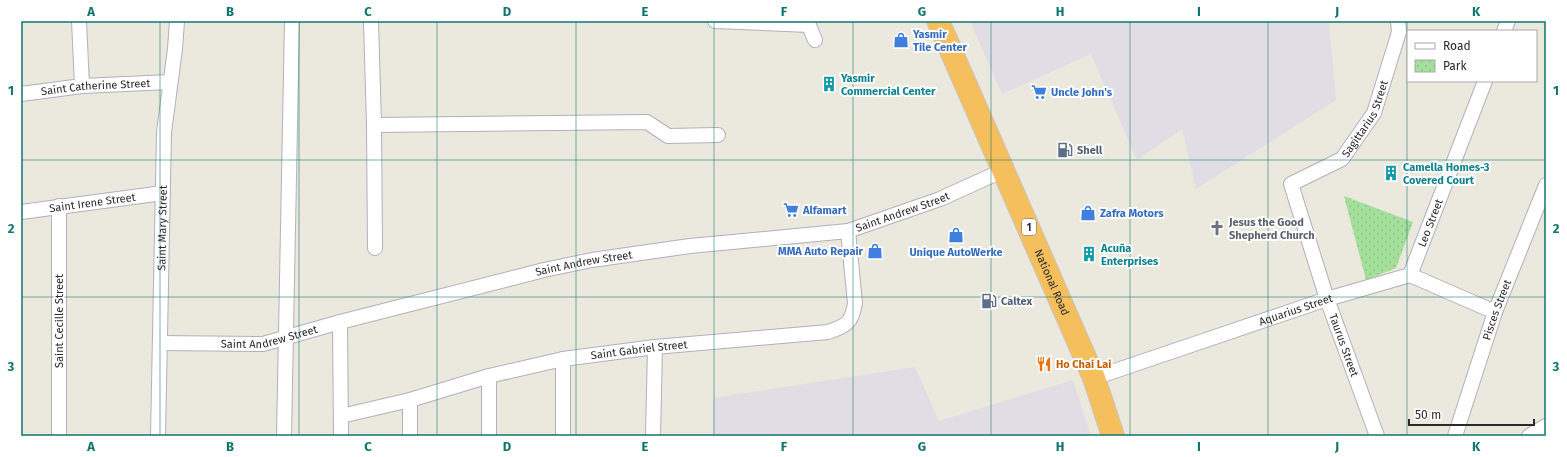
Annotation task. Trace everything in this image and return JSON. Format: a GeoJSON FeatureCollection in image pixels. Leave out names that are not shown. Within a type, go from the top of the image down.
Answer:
{"type":"FeatureCollection","features":[{"type":"Feature","properties":{"kind":"highway","name":"National Road"},"geometry":{"type":"LineString","coordinates":[[938,21],[1094,378],[1113,436]]}},
{"type":"Feature","properties":{"kind":"street"},"geometry":{"type":"LineString","coordinates":[[79,21],[82,86]]}},
{"type":"Feature","properties":{"kind":"street","name":"Saint Mary Street"},"geometry":{"type":"LineString","coordinates":[[158,436],[164,132],[175,49],[177,21]]}},
{"type":"Feature","properties":{"kind":"street"},"geometry":{"type":"LineString","coordinates":[[284,436],[292,21]]}},
{"type":"Feature","properties":{"kind":"street"},"geometry":{"type":"LineString","coordinates":[[371,21],[375,248]]}},
{"type":"Feature","properties":{"kind":"street"},"geometry":{"type":"LineString","coordinates":[[715,21],[808,23],[815,40]]}},
{"type":"Feature","properties":{"kind":"street","name":"Sagittarius Street"},"geometry":{"type":"LineString","coordinates":[[1291,184],[1342,159],[1374,113],[1399,32],[1398,21]]}},
{"type":"Feature","properties":{"kind":"street","name":"Saint Catherine Street"},"geometry":{"type":"LineString","coordinates":[[21,94],[82,86],[170,82]]}},
{"type":"Feature","properties":{"kind":"street","name":"Leo Street"},"geometry":{"type":"LineString","coordinates":[[1410,275],[1484,82]]}},
{"type":"Feature","properties":{"kind":"street"},"geometry":{"type":"LineString","coordinates":[[374,125],[647,122],[668,136],[718,135]]}},
{"type":"Feature","properties":{"kind":"street","name":"Saint Andrew Street"},"geometry":{"type":"LineString","coordinates":[[160,343],[264,344],[286,336],[340,322],[544,270],[592,260],[690,246],[848,231],[940,199],[1004,170]]}},
{"type":"Feature","properties":{"kind":"street","name":"Taurus Street"},"geometry":{"type":"LineString","coordinates":[[1291,184],[1327,299],[1377,436]]}},
{"type":"Feature","properties":{"kind":"street","name":"Pisces Street"},"geometry":{"type":"LineString","coordinates":[[1455,436],[1495,312],[1546,185]]}},
{"type":"Feature","properties":{"kind":"street","name":"Saint Irene Street"},"geometry":{"type":"LineString","coordinates":[[21,212],[163,193]]}},
{"type":"Feature","properties":{"kind":"street","name":"Saint Cecille Street"},"geometry":{"type":"LineString","coordinates":[[59,206],[59,436]]}},
{"type":"Feature","properties":{"kind":"street","name":"Saint Gabriel Street"},"geometry":{"type":"LineString","coordinates":[[342,416],[410,400],[489,376],[563,359],[655,346],[828,332],[840,328],[850,322],[854,313],[855,303],[848,231]]}},
{"type":"Feature","properties":{"kind":"street"},"geometry":{"type":"LineString","coordinates":[[1410,275],[1495,312]]}},
{"type":"Feature","properties":{"kind":"street","name":"Aquarius Street"},"geometry":{"type":"LineString","coordinates":[[1094,378],[1327,299],[1410,275]]}},
{"type":"Feature","properties":{"kind":"street"},"geometry":{"type":"LineString","coordinates":[[340,322],[341,436]]}},
{"type":"Feature","properties":{"kind":"street"},"geometry":{"type":"LineString","coordinates":[[653,436],[655,346]]}},
{"type":"Feature","properties":{"kind":"street"},"geometry":{"type":"LineString","coordinates":[[563,359],[563,436]]}},
{"type":"Feature","properties":{"kind":"street"},"geometry":{"type":"LineString","coordinates":[[489,376],[489,436]]}},
{"type":"Feature","properties":{"kind":"street"},"geometry":{"type":"LineString","coordinates":[[410,400],[410,436]]}},
{"type":"Feature","properties":{"kind":"street"},"geometry":{"type":"LineString","coordinates":[[1529,436],[1545,424]]}},
{"type":"Feature","properties":{"kind":"shaded area"},"geometry":{"type":"Polygon","coordinates":[[[970,21],[1329,21],[1336,100],[1196,189],[1182,129],[1137,160],[1091,54],[1002,94],[970,21]]]}},
{"type":"Feature","properties":{"kind":"shaded area"},"geometry":{"type":"Polygon","coordinates":[[[915,367],[939,421],[1073,380],[1091,436],[713,436],[713,398],[915,367]]]}},
{"type":"Feature","properties":{"kind":"green space"},"geometry":{"type":"Polygon","coordinates":[[[1344,196],[1413,222],[1396,268],[1366,280],[1344,196]]]}},
{"type":"Feature","properties":{"kind":"place","name":"Yasmir Tile Center"},"geometry":{"type":"Point","coordinates":[901,40]}},
{"type":"Feature","properties":{"kind":"place","name":"Yasmir Commercial Center"},"geometry":{"type":"Point","coordinates":[829,84]}},
{"type":"Feature","properties":{"kind":"place","name":"Uncle John's"},"geometry":{"type":"Point","coordinates":[1039,92]}},
{"type":"Feature","properties":{"kind":"place","name":"Shell"},"geometry":{"type":"Point","coordinates":[1065,150]}},
{"type":"Feature","properties":{"kind":"place","name":"Camella Homes-3 Covered Court"},"geometry":{"type":"Point","coordinates":[1391,173]}},
{"type":"Feature","properties":{"kind":"place","name":"Alfamart"},"geometry":{"type":"Point","coordinates":[791,210]}},
{"type":"Feature","properties":{"kind":"place","name":"Zafra Motors"},"geometry":{"type":"Point","coordinates":[1088,213]}},
{"type":"Feature","properties":{"kind":"place","name":"Jesus the Good Shepherd Church"},"geometry":{"type":"Point","coordinates":[1217,228]}},
{"type":"Feature","properties":{"kind":"place","name":"Unique AutoWerke"},"geometry":{"type":"Point","coordinates":[956,235]}},
{"type":"Feature","properties":{"kind":"place","name":"MMA Auto Repair"},"geometry":{"type":"Point","coordinates":[875,251]}},
{"type":"Feature","properties":{"kind":"place","name":"Acuña Enterprises"},"geometry":{"type":"Point","coordinates":[1089,254]}},
{"type":"Feature","properties":{"kind":"place","name":"Caltex"},"geometry":{"type":"Point","coordinates":[989,301]}},
{"type":"Feature","properties":{"kind":"place","name":"Ho Chai Lai"},"geometry":{"type":"Point","coordinates":[1044,364]}}]}
